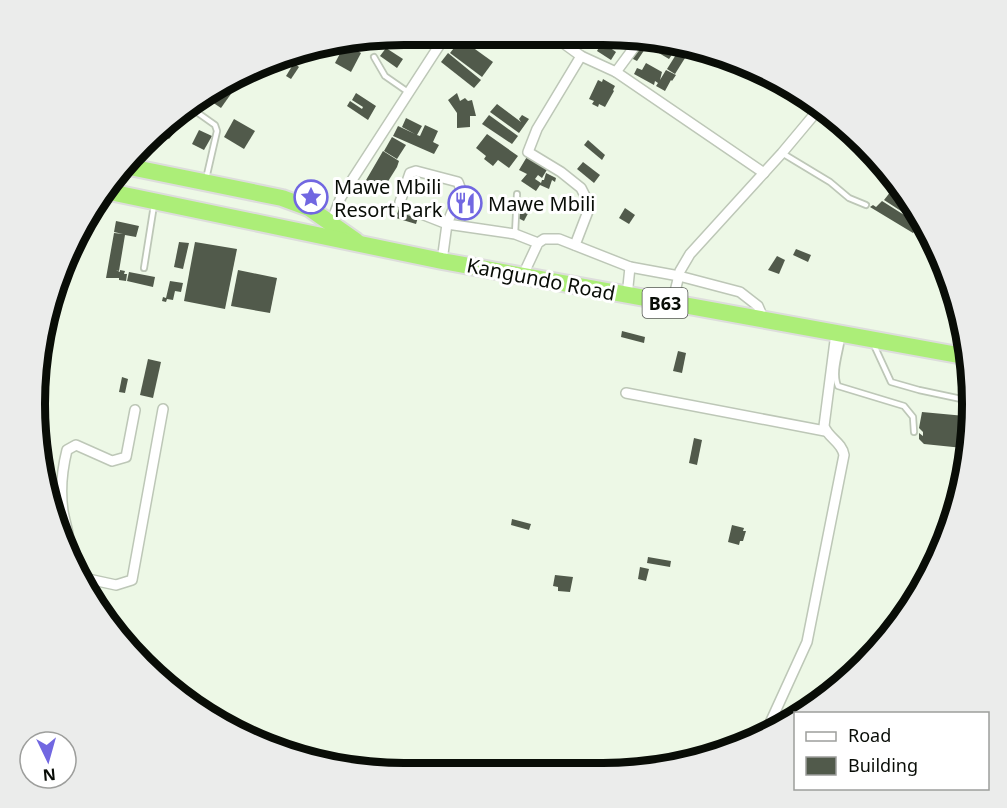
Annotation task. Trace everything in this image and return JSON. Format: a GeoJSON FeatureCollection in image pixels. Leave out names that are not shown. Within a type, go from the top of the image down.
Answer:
{"type":"FeatureCollection","features":[{"type":"Feature","properties":{"kind":"highway","name":"Kangundo Road"},"geometry":{"type":"LineString","coordinates":[[133,168],[282,198],[309,208],[361,245]]}},
{"type":"Feature","properties":{"kind":"highway","name":"Kangundo Road"},"geometry":{"type":"LineString","coordinates":[[114,193],[442,261],[959,355]]}},
{"type":"Feature","properties":{"kind":"street"},"geometry":{"type":"LineString","coordinates":[[331,223],[341,197],[439,45]]}},
{"type":"Feature","properties":{"kind":"street"},"geometry":{"type":"LineString","coordinates":[[566,45],[581,56],[616,72],[764,173]]}},
{"type":"Feature","properties":{"kind":"street"},"geometry":{"type":"LineString","coordinates":[[616,72],[635,47]]}},
{"type":"Feature","properties":{"kind":"street"},"geometry":{"type":"LineString","coordinates":[[575,245],[590,207],[581,188],[561,172],[528,152],[537,129],[581,56]]}},
{"type":"Feature","properties":{"kind":"street"},"geometry":{"type":"LineString","coordinates":[[672,304],[679,276],[690,254],[815,114]]}},
{"type":"Feature","properties":{"kind":"street"},"geometry":{"type":"LineString","coordinates":[[442,261],[447,224],[461,186],[458,182],[416,171],[410,173],[400,202],[402,206],[447,224],[515,234],[538,243]]}},
{"type":"Feature","properties":{"kind":"street"},"geometry":{"type":"LineString","coordinates":[[523,275],[538,243],[544,239],[560,239],[630,267],[679,276],[740,292],[758,306],[764,321]]}},
{"type":"Feature","properties":{"kind":"street"},"geometry":{"type":"LineString","coordinates":[[627,296],[630,267]]}},
{"type":"Feature","properties":{"kind":"street"},"geometry":{"type":"LineString","coordinates":[[825,431],[824,422],[839,334]]}},
{"type":"Feature","properties":{"kind":"street"},"geometry":{"type":"LineString","coordinates":[[626,393],[825,431],[842,446],[844,455],[807,642],[771,721]]}},
{"type":"Feature","properties":{"kind":"street"},"geometry":{"type":"LineString","coordinates":[[92,580],[116,585],[132,580],[163,409]]}},
{"type":"Feature","properties":{"kind":"street"},"geometry":{"type":"LineString","coordinates":[[65,521],[61,482],[67,450],[76,445],[112,462],[126,457],[135,410]]}},
{"type":"Feature","properties":{"kind":"lane"},"geometry":{"type":"LineString","coordinates":[[374,57],[385,75],[408,92]]}},
{"type":"Feature","properties":{"kind":"lane"},"geometry":{"type":"LineString","coordinates":[[198,113],[215,125],[217,131],[206,181]]}},
{"type":"Feature","properties":{"kind":"lane"},"geometry":{"type":"LineString","coordinates":[[782,153],[830,182],[849,198],[866,205]]}},
{"type":"Feature","properties":{"kind":"lane"},"geometry":{"type":"LineString","coordinates":[[515,234],[517,194]]}},
{"type":"Feature","properties":{"kind":"lane"},"geometry":{"type":"LineString","coordinates":[[144,268],[155,202]]}},
{"type":"Feature","properties":{"kind":"lane"},"geometry":{"type":"LineString","coordinates":[[839,334],[836,373],[838,387],[904,406],[912,417],[914,432]]}},
{"type":"Feature","properties":{"kind":"lane"},"geometry":{"type":"LineString","coordinates":[[871,338],[891,382],[962,399]]}},
{"type":"Feature","properties":{"kind":"building"},"geometry":{"type":"Polygon","coordinates":[[[456,45],[469,45],[493,62],[482,77],[450,53],[456,45]]]}},
{"type":"Feature","properties":{"kind":"building"},"geometry":{"type":"Polygon","coordinates":[[[600,45],[606,45],[616,52],[611,60],[597,51],[600,45]]]}},
{"type":"Feature","properties":{"kind":"building"},"geometry":{"type":"Polygon","coordinates":[[[638,47],[646,48],[637,61],[631,58],[638,47]]]}},
{"type":"Feature","properties":{"kind":"building"},"geometry":{"type":"Polygon","coordinates":[[[386,48],[403,59],[397,68],[380,56],[386,48]]]}},
{"type":"Feature","properties":{"kind":"building"},"geometry":{"type":"Polygon","coordinates":[[[651,48],[674,52],[669,59],[651,48]]]}},
{"type":"Feature","properties":{"kind":"building"},"geometry":{"type":"Polygon","coordinates":[[[353,49],[361,53],[351,72],[335,63],[341,51],[353,49]]]}},
{"type":"Feature","properties":{"kind":"building"},"geometry":{"type":"Polygon","coordinates":[[[448,53],[481,80],[474,88],[441,62],[448,53]]]}},
{"type":"Feature","properties":{"kind":"building"},"geometry":{"type":"Polygon","coordinates":[[[677,53],[685,58],[675,74],[667,69],[677,53]]]}},
{"type":"Feature","properties":{"kind":"building"},"geometry":{"type":"Polygon","coordinates":[[[294,63],[299,67],[291,79],[286,76],[294,63]]]}},
{"type":"Feature","properties":{"kind":"building"},"geometry":{"type":"Polygon","coordinates":[[[646,63],[662,72],[660,80],[666,70],[676,75],[665,91],[656,86],[658,83],[655,81],[654,85],[634,74],[637,68],[642,70],[646,63]]]}},
{"type":"Feature","properties":{"kind":"building"},"geometry":{"type":"Polygon","coordinates":[[[603,79],[615,86],[605,107],[599,104],[598,107],[592,104],[594,101],[589,99],[598,80],[602,82],[603,79]]]}},
{"type":"Feature","properties":{"kind":"building"},"geometry":{"type":"Polygon","coordinates":[[[231,89],[233,91],[221,108],[211,102],[231,89]]]}},
{"type":"Feature","properties":{"kind":"building"},"geometry":{"type":"Polygon","coordinates":[[[356,93],[376,106],[368,120],[347,106],[350,101],[362,109],[363,107],[352,100],[356,93]]]}},
{"type":"Feature","properties":{"kind":"building"},"geometry":{"type":"Polygon","coordinates":[[[457,93],[460,101],[465,98],[468,101],[472,100],[476,116],[470,116],[470,127],[457,128],[457,113],[448,100],[457,93]]]}},
{"type":"Feature","properties":{"kind":"building"},"geometry":{"type":"Polygon","coordinates":[[[497,104],[521,122],[519,119],[522,115],[529,119],[519,133],[490,112],[497,104]]]}},
{"type":"Feature","properties":{"kind":"building"},"geometry":{"type":"Polygon","coordinates":[[[489,115],[518,136],[512,144],[482,124],[489,115]]]}},
{"type":"Feature","properties":{"kind":"building"},"geometry":{"type":"Polygon","coordinates":[[[406,118],[422,126],[417,135],[420,136],[425,125],[438,131],[433,142],[439,145],[434,154],[393,136],[398,126],[415,134],[402,127],[406,118]]]}},
{"type":"Feature","properties":{"kind":"building"},"geometry":{"type":"Polygon","coordinates":[[[234,119],[255,131],[244,149],[224,137],[234,119]]]}},
{"type":"Feature","properties":{"kind":"building"},"geometry":{"type":"Polygon","coordinates":[[[177,126],[179,127],[169,139],[165,136],[177,126]]]}},
{"type":"Feature","properties":{"kind":"building"},"geometry":{"type":"Polygon","coordinates":[[[199,130],[212,136],[204,150],[192,144],[199,130]]]}},
{"type":"Feature","properties":{"kind":"building"},"geometry":{"type":"Polygon","coordinates":[[[487,134],[518,156],[509,168],[498,160],[493,166],[476,148],[487,134]]]}},
{"type":"Feature","properties":{"kind":"building"},"geometry":{"type":"Polygon","coordinates":[[[392,137],[406,145],[397,159],[384,151],[392,137]]]}},
{"type":"Feature","properties":{"kind":"building"},"geometry":{"type":"Polygon","coordinates":[[[588,140],[605,155],[602,160],[584,145],[588,140]]]}},
{"type":"Feature","properties":{"kind":"building"},"geometry":{"type":"Polygon","coordinates":[[[383,151],[399,161],[397,167],[382,191],[369,183],[366,189],[362,187],[383,151]]]}},
{"type":"Feature","properties":{"kind":"building"},"geometry":{"type":"Polygon","coordinates":[[[528,155],[548,168],[542,178],[538,175],[535,179],[541,183],[546,173],[556,178],[555,182],[552,180],[549,189],[540,185],[536,191],[521,181],[527,174],[519,170],[528,155]]]}},
{"type":"Feature","properties":{"kind":"building"},"geometry":{"type":"Polygon","coordinates":[[[583,162],[600,175],[594,183],[577,169],[583,162]]]}},
{"type":"Feature","properties":{"kind":"building"},"geometry":{"type":"Polygon","coordinates":[[[892,190],[908,215],[884,200],[892,190]]]}},
{"type":"Feature","properties":{"kind":"building"},"geometry":{"type":"Polygon","coordinates":[[[463,193],[467,195],[465,198],[473,202],[469,210],[457,204],[463,193]]]}},
{"type":"Feature","properties":{"kind":"building"},"geometry":{"type":"Polygon","coordinates":[[[526,200],[533,204],[524,221],[516,217],[526,200]]]}},
{"type":"Feature","properties":{"kind":"building"},"geometry":{"type":"Polygon","coordinates":[[[882,201],[910,219],[916,229],[913,233],[870,207],[873,205],[876,207],[882,201]]]}},
{"type":"Feature","properties":{"kind":"building"},"geometry":{"type":"Polygon","coordinates":[[[399,208],[419,214],[416,224],[396,218],[399,208]]]}},
{"type":"Feature","properties":{"kind":"building"},"geometry":{"type":"Polygon","coordinates":[[[625,208],[635,215],[629,224],[619,218],[625,208]]]}},
{"type":"Feature","properties":{"kind":"building"},"geometry":{"type":"Polygon","coordinates":[[[116,221],[139,226],[136,237],[125,235],[119,271],[116,270],[120,272],[120,270],[125,271],[126,281],[119,280],[119,278],[106,278],[114,233],[123,234],[114,232],[116,221]]]}},
{"type":"Feature","properties":{"kind":"building"},"geometry":{"type":"Polygon","coordinates":[[[179,242],[189,243],[183,269],[174,267],[179,242]]]}},
{"type":"Feature","properties":{"kind":"building"},"geometry":{"type":"Polygon","coordinates":[[[195,242],[237,249],[225,309],[184,301],[195,242]]]}},
{"type":"Feature","properties":{"kind":"building"},"geometry":{"type":"Polygon","coordinates":[[[796,249],[811,255],[808,262],[793,255],[796,249]]]}},
{"type":"Feature","properties":{"kind":"building"},"geometry":{"type":"Polygon","coordinates":[[[777,256],[785,260],[779,274],[768,270],[777,256]]]}},
{"type":"Feature","properties":{"kind":"building"},"geometry":{"type":"Polygon","coordinates":[[[238,270],[277,278],[270,313],[231,306],[238,270]]]}},
{"type":"Feature","properties":{"kind":"building"},"geometry":{"type":"Polygon","coordinates":[[[129,272],[155,277],[153,287],[127,281],[129,272]]]}},
{"type":"Feature","properties":{"kind":"building"},"geometry":{"type":"Polygon","coordinates":[[[170,281],[183,283],[181,292],[175,291],[173,300],[162,301],[163,297],[166,298],[170,281]]]}},
{"type":"Feature","properties":{"kind":"building"},"geometry":{"type":"Polygon","coordinates":[[[622,331],[645,337],[644,343],[621,337],[622,331]]]}},
{"type":"Feature","properties":{"kind":"building"},"geometry":{"type":"Polygon","coordinates":[[[678,351],[686,353],[682,373],[673,371],[678,351]]]}},
{"type":"Feature","properties":{"kind":"building"},"geometry":{"type":"Polygon","coordinates":[[[148,359],[161,362],[153,398],[140,395],[148,359]]]}},
{"type":"Feature","properties":{"kind":"building"},"geometry":{"type":"Polygon","coordinates":[[[122,377],[128,379],[125,393],[119,392],[122,377]]]}},
{"type":"Feature","properties":{"kind":"building"},"geometry":{"type":"Polygon","coordinates":[[[922,412],[961,416],[959,448],[924,444],[919,439],[919,433],[923,436],[923,432],[919,428],[922,412]]]}},
{"type":"Feature","properties":{"kind":"building"},"geometry":{"type":"Polygon","coordinates":[[[694,438],[702,440],[697,465],[689,463],[694,438]]]}},
{"type":"Feature","properties":{"kind":"building"},"geometry":{"type":"Polygon","coordinates":[[[512,519],[531,524],[529,530],[511,525],[512,519]]]}},
{"type":"Feature","properties":{"kind":"building"},"geometry":{"type":"Polygon","coordinates":[[[732,525],[744,528],[743,531],[746,531],[739,545],[728,542],[732,525]]]}},
{"type":"Feature","properties":{"kind":"building"},"geometry":{"type":"Polygon","coordinates":[[[648,557],[671,561],[670,567],[647,563],[648,557]]]}},
{"type":"Feature","properties":{"kind":"building"},"geometry":{"type":"Polygon","coordinates":[[[640,567],[649,569],[646,581],[638,579],[640,567]]]}},
{"type":"Feature","properties":{"kind":"building"},"geometry":{"type":"Polygon","coordinates":[[[555,575],[573,577],[570,592],[558,591],[558,587],[553,586],[555,575]]]}},
{"type":"Feature","properties":{"kind":"place","name":"Mawe Mbili Resort Park"},"geometry":{"type":"Point","coordinates":[311,197]}},
{"type":"Feature","properties":{"kind":"place","name":"Mawe Mbili"},"geometry":{"type":"Point","coordinates":[465,203]}}]}
